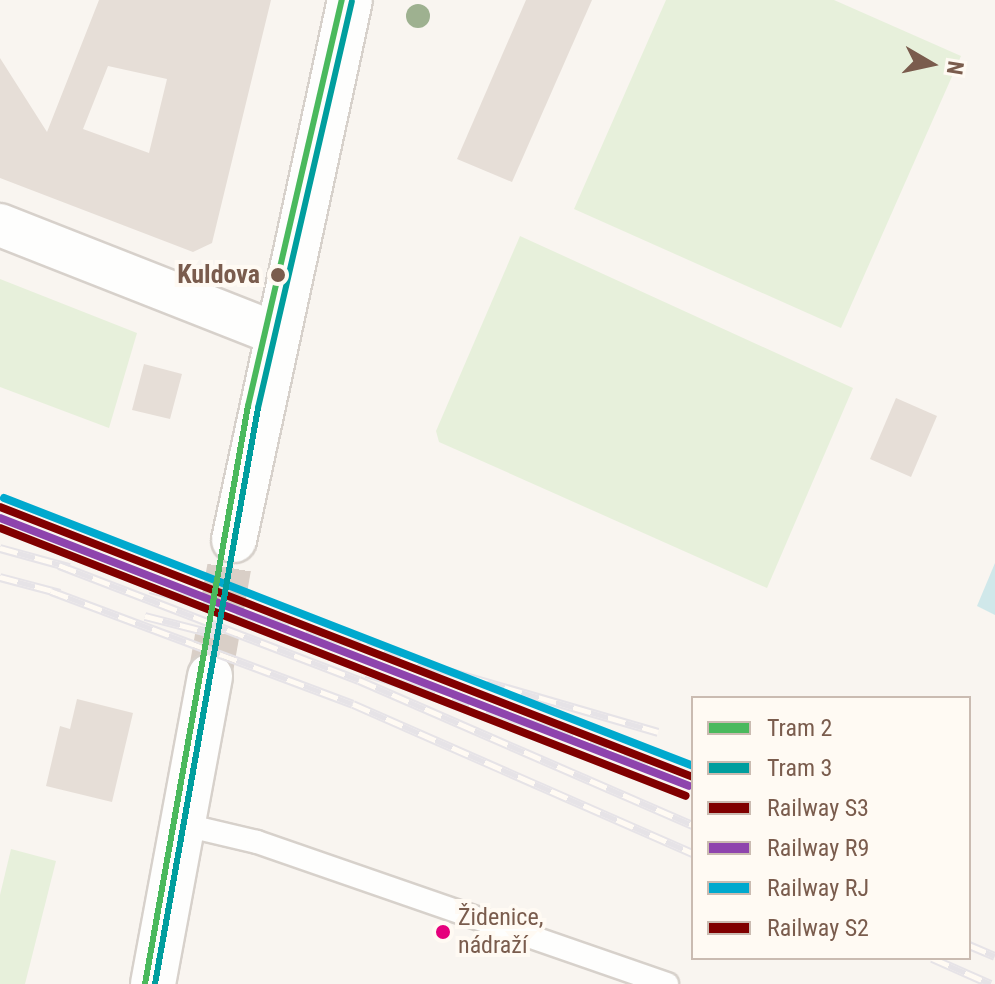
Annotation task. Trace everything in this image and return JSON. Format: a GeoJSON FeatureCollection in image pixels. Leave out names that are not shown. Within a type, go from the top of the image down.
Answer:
{"type":"FeatureCollection","features":[{"type":"Feature","properties":{"kind":"street"},"geometry":{"type":"LineString","coordinates":[[234,540],[274,333],[350,0]]}},
{"type":"Feature","properties":{"kind":"street"},"geometry":{"type":"LineString","coordinates":[[0,225],[274,333]]}},
{"type":"Feature","properties":{"kind":"street"},"geometry":{"type":"LineString","coordinates":[[153,984],[185,825],[210,676]]}},
{"type":"Feature","properties":{"kind":"lane"},"geometry":{"type":"LineString","coordinates":[[185,825],[257,842],[667,984]]}},
{"type":"Feature","properties":{"kind":"green space"},"geometry":{"type":"Polygon","coordinates":[[[666,0],[834,0],[961,56],[841,328],[574,209],[666,0]]]}},
{"type":"Feature","properties":{"kind":"green space"},"geometry":{"type":"Polygon","coordinates":[[[520,236],[853,388],[767,588],[439,442],[436,431],[520,236]]]}},
{"type":"Feature","properties":{"kind":"green space"},"geometry":{"type":"Polygon","coordinates":[[[0,279],[137,333],[109,428],[0,387],[0,279]]]}},
{"type":"Feature","properties":{"kind":"green space"},"geometry":{"type":"Polygon","coordinates":[[[11,849],[56,861],[25,984],[0,984],[0,895],[11,849]]]}},
{"type":"Feature","properties":{"kind":"water"},"geometry":{"type":"Polygon","coordinates":[[[995,563],[995,615],[977,606],[995,563]]]}},
{"type":"Feature","properties":{"kind":"building"},"geometry":{"type":"Polygon","coordinates":[[[99,0],[271,0],[212,243],[193,252],[0,178],[0,58],[47,132],[99,0]],[[108,66],[83,129],[149,153],[167,79],[108,66]]]}},
{"type":"Feature","properties":{"kind":"building"},"geometry":{"type":"Polygon","coordinates":[[[526,0],[592,0],[512,182],[457,159],[526,0]]]}},
{"type":"Feature","properties":{"kind":"building"},"geometry":{"type":"Polygon","coordinates":[[[144,364],[182,374],[170,419],[132,410],[144,364]]]}},
{"type":"Feature","properties":{"kind":"building"},"geometry":{"type":"Polygon","coordinates":[[[896,398],[937,416],[911,477],[870,459],[896,398]]]}},
{"type":"Feature","properties":{"kind":"building"},"geometry":{"type":"Polygon","coordinates":[[[77,699],[133,713],[112,802],[46,786],[60,726],[70,729],[77,699]]]}},
{"type":"Feature","properties":{"kind":"tunnel"},"geometry":{"type":"LineString","coordinates":[[210,676],[234,540]]}},
{"type":"Feature","properties":{"kind":"railway"},"geometry":{"type":"LineString","coordinates":[[0,548],[69,567]]}},
{"type":"Feature","properties":{"kind":"railway"},"geometry":{"type":"LineString","coordinates":[[59,565],[359,680],[691,824]]}},
{"type":"Feature","properties":{"kind":"railway"},"geometry":{"type":"LineString","coordinates":[[0,577],[60,593]]}},
{"type":"Feature","properties":{"kind":"railway"},"geometry":{"type":"LineString","coordinates":[[150,589],[360,645]]}},
{"type":"Feature","properties":{"kind":"railway"},"geometry":{"type":"LineString","coordinates":[[51,591],[353,704],[691,852]]}},
{"type":"Feature","properties":{"kind":"railway"},"geometry":{"type":"LineString","coordinates":[[145,616],[215,634]]}},
{"type":"Feature","properties":{"kind":"railway"},"geometry":{"type":"LineString","coordinates":[[366,647],[658,732]]}},
{"type":"Feature","properties":{"kind":"railway"},"geometry":{"type":"LineString","coordinates":[[366,673],[649,760]]}},
{"type":"Feature","properties":{"kind":"railway"},"geometry":{"type":"LineString","coordinates":[[971,946],[995,956]]}},
{"type":"Feature","properties":{"kind":"railway"},"geometry":{"type":"LineString","coordinates":[[937,960],[991,984]]}},
{"type":"Feature","properties":{"kind":"tram line","name":"2"},"geometry":{"type":"LineString","coordinates":[[145,984],[248,406],[342,0]]}},
{"type":"Feature","properties":{"kind":"tram line","name":"3"},"geometry":{"type":"LineString","coordinates":[[155,984],[258,408],[352,2]]}},
{"type":"Feature","properties":{"kind":"rail line","name":"RJ"},"geometry":{"type":"LineString","coordinates":[[4,498],[691,765]]}},
{"type":"Feature","properties":{"kind":"rail line","name":"S3"},"geometry":{"type":"LineString","coordinates":[[0,507],[691,776]]}},
{"type":"Feature","properties":{"kind":"rail line","name":"R9"},"geometry":{"type":"LineString","coordinates":[[0,518],[689,786]]}},
{"type":"Feature","properties":{"kind":"rail line","name":"S2"},"geometry":{"type":"LineString","coordinates":[[0,528],[686,796]]}},
{"type":"Feature","properties":{"kind":"place","name":"Kuldova"},"geometry":{"type":"Point","coordinates":[278,275]}},
{"type":"Feature","properties":{"kind":"place","name":"Židenice, nádraží"},"geometry":{"type":"Point","coordinates":[443,932]}}]}
